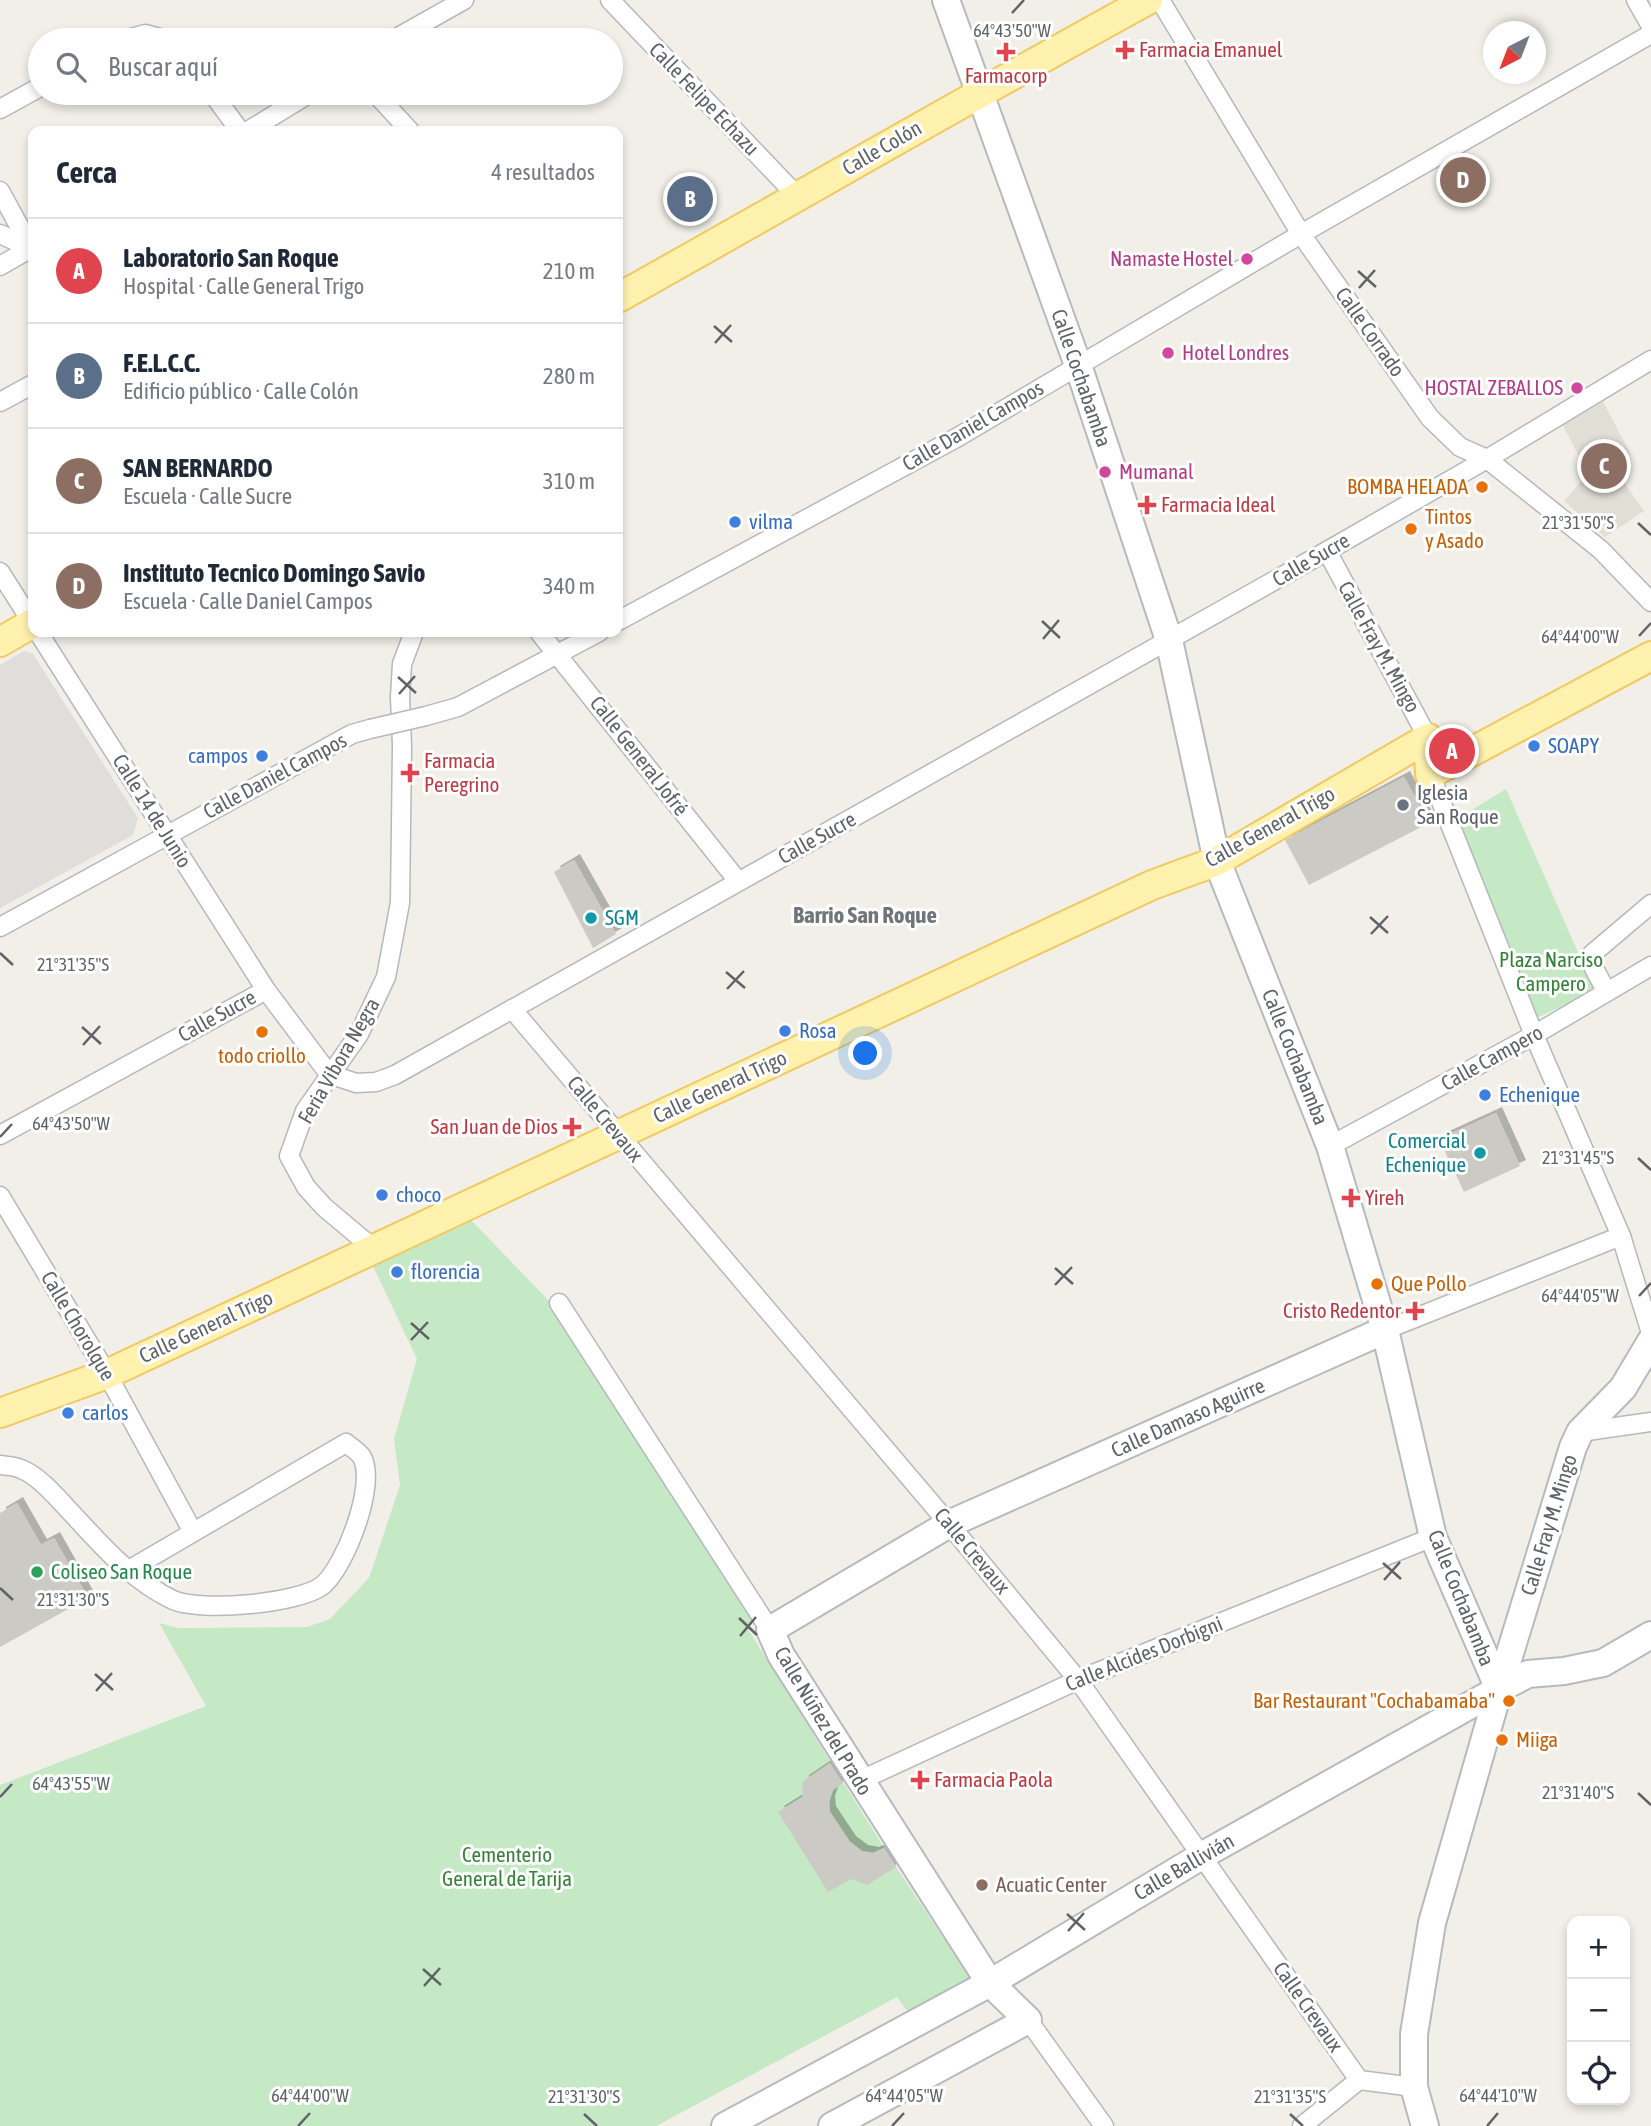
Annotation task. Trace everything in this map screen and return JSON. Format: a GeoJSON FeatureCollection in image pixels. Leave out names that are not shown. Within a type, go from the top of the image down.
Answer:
{"type":"FeatureCollection","features":[{"type":"Feature","properties":{"kind":"main road","name":"Calle Colón"},"geometry":{"type":"LineString","coordinates":[[623,295],[978,92],[1148,0]]}},
{"type":"Feature","properties":{"kind":"main road"},"geometry":{"type":"LineString","coordinates":[[0,642],[28,626]]}},
{"type":"Feature","properties":{"kind":"main road"},"geometry":{"type":"LineString","coordinates":[[1430,774],[1651,656]]}},
{"type":"Feature","properties":{"kind":"main road","name":"Calle Fray M. Mingo"},"geometry":{"type":"LineString","coordinates":[[1428,737],[1430,774]]}},
{"type":"Feature","properties":{"kind":"main road","name":"Calle General Trigo"},"geometry":{"type":"LineString","coordinates":[[0,1413],[107,1374],[1152,885],[1217,860],[1428,737]]}},
{"type":"Feature","properties":{"kind":"street"},"geometry":{"type":"LineString","coordinates":[[414,28],[464,0]]}},
{"type":"Feature","properties":{"kind":"street","name":"Calle Felipe Echazu"},"geometry":{"type":"LineString","coordinates":[[610,0],[798,197]]}},
{"type":"Feature","properties":{"kind":"street","name":"Calle Cochabamba"},"geometry":{"type":"LineString","coordinates":[[946,0],[1078,365],[1169,640],[1217,860],[1331,1146],[1385,1330],[1433,1537],[1499,1689],[1432,1923],[1414,2034],[1414,2087],[1425,2126]]}},
{"type":"Feature","properties":{"kind":"street","name":"Calle Corrado"},"geometry":{"type":"LineString","coordinates":[[1160,0],[1301,234],[1430,418],[1460,447],[1487,459],[1601,550],[1651,602]]}},
{"type":"Feature","properties":{"kind":"street"},"geometry":{"type":"LineString","coordinates":[[1636,0],[1651,26]]}},
{"type":"Feature","properties":{"kind":"street","name":"Calle Daniel Campos"},"geometry":{"type":"LineString","coordinates":[[623,618],[958,436],[1301,234],[1651,34]]}},
{"type":"Feature","properties":{"kind":"street"},"geometry":{"type":"LineString","coordinates":[[0,110],[28,94]]}},
{"type":"Feature","properties":{"kind":"street"},"geometry":{"type":"LineString","coordinates":[[221,105],[236,126]]}},
{"type":"Feature","properties":{"kind":"street"},"geometry":{"type":"LineString","coordinates":[[256,126],[290,105]]}},
{"type":"Feature","properties":{"kind":"street"},"geometry":{"type":"LineString","coordinates":[[385,105],[405,126]]}},
{"type":"Feature","properties":{"kind":"street"},"geometry":{"type":"LineString","coordinates":[[0,191],[28,239]]}},
{"type":"Feature","properties":{"kind":"street"},"geometry":{"type":"LineString","coordinates":[[0,234],[28,246]]}},
{"type":"Feature","properties":{"kind":"street"},"geometry":{"type":"LineString","coordinates":[[0,266],[28,251]]}},
{"type":"Feature","properties":{"kind":"street","name":"Calle Sucre"},"geometry":{"type":"LineString","coordinates":[[0,1135],[267,990],[329,1074],[356,1083],[376,1082],[395,1075],[1327,551],[1651,360]]}},
{"type":"Feature","properties":{"kind":"street"},"geometry":{"type":"LineString","coordinates":[[0,402],[28,387]]}},
{"type":"Feature","properties":{"kind":"street","name":"Calle Fray M. Mingo"},"geometry":{"type":"LineString","coordinates":[[1327,551],[1428,737]]}},
{"type":"Feature","properties":{"kind":"street"},"geometry":{"type":"LineString","coordinates":[[0,572],[28,615]]}},
{"type":"Feature","properties":{"kind":"street","name":"Calle 14 de Junio"},"geometry":{"type":"LineString","coordinates":[[41,637],[267,990]]}},
{"type":"Feature","properties":{"kind":"street","name":"Feria Vibora Negra"},"geometry":{"type":"LineString","coordinates":[[374,1249],[324,1208],[306,1186],[289,1156],[305,1111],[359,1034],[386,976],[400,903],[400,697],[402,664],[412,637]]}},
{"type":"Feature","properties":{"kind":"street","name":"Calle General Jofré"},"geometry":{"type":"LineString","coordinates":[[543,637],[738,881]]}},
{"type":"Feature","properties":{"kind":"street","name":"Calle Daniel Campos"},"geometry":{"type":"LineString","coordinates":[[0,927],[352,734],[458,708],[589,637]]}},
{"type":"Feature","properties":{"kind":"street","name":"Calle Fray M. Mingo"},"geometry":{"type":"LineString","coordinates":[[1430,774],[1534,1035],[1621,1236],[1651,1333]]}},
{"type":"Feature","properties":{"kind":"street"},"geometry":{"type":"LineString","coordinates":[[1606,991],[1594,968],[1592,954],[1651,904]]}},
{"type":"Feature","properties":{"kind":"street","name":"Calle Campero"},"geometry":{"type":"LineString","coordinates":[[1331,1146],[1534,1035],[1651,966]]}},
{"type":"Feature","properties":{"kind":"street","name":"Calle Crevaux"},"geometry":{"type":"LineString","coordinates":[[512,1009],[1078,1680],[1359,2080]]}},
{"type":"Feature","properties":{"kind":"street","name":"Calle Chorolque"},"geometry":{"type":"LineString","coordinates":[[0,1196],[107,1374],[192,1532]]}},
{"type":"Feature","properties":{"kind":"street","name":"Calle Damaso Aguirre"},"geometry":{"type":"LineString","coordinates":[[770,1630],[949,1524],[1385,1330],[1621,1236]]}},
{"type":"Feature","properties":{"kind":"street","name":"Calle Núñez del Prado"},"geometry":{"type":"LineString","coordinates":[[559,1303],[770,1630],[780,1655],[990,1983],[1028,2020],[1104,2126]]}},
{"type":"Feature","properties":{"kind":"street","name":"Calle Fray M. Mingo"},"geometry":{"type":"LineString","coordinates":[[1499,1689],[1573,1447],[1580,1432],[1623,1388],[1651,1341]]}},
{"type":"Feature","properties":{"kind":"street"},"geometry":{"type":"LineString","coordinates":[[1580,1432],[1651,1422]]}},
{"type":"Feature","properties":{"kind":"street"},"geometry":{"type":"LineString","coordinates":[[0,1465],[22,1469],[50,1490],[127,1571],[174,1601],[202,1606],[245,1605],[308,1593],[324,1584],[338,1564],[357,1524],[363,1503],[366,1470],[361,1456],[346,1443],[127,1571]]}},
{"type":"Feature","properties":{"kind":"street","name":"Calle Alcides Dorbigni"},"geometry":{"type":"LineString","coordinates":[[859,1781],[1078,1680],[1433,1537]]}},
{"type":"Feature","properties":{"kind":"street","name":"Calle Ballivián"},"geometry":{"type":"LineString","coordinates":[[725,2126],[990,1983],[1203,1855],[1499,1689],[1528,1674],[1564,1671],[1602,1663],[1651,1635]]}},
{"type":"Feature","properties":{"kind":"street"},"geometry":{"type":"LineString","coordinates":[[832,2126],[869,2117],[1028,2020]]}},
{"type":"Feature","properties":{"kind":"street"},"geometry":{"type":"LineString","coordinates":[[1302,2126],[1359,2080],[1414,2087]]}},
{"type":"Feature","properties":{"kind":"shaded area"},"geometry":{"type":"Polygon","coordinates":[[[1603,402],[1629,451],[1631,461],[1616,471],[1644,511],[1605,537],[1564,501],[1588,473],[1562,424],[1603,402]]]}},
{"type":"Feature","properties":{"kind":"shaded area"},"geometry":{"type":"Polygon","coordinates":[[[24,651],[33,654],[138,818],[133,835],[0,908],[0,665],[24,651]]]}},
{"type":"Feature","properties":{"kind":"green space","name":"Plaza Narciso Campero"},"geometry":{"type":"Polygon","coordinates":[[[1506,789],[1595,991],[1534,1019],[1457,819],[1506,789]]]}},
{"type":"Feature","properties":{"kind":"green space","name":"Cementerio General de Tarija"},"geometry":{"type":"Polygon","coordinates":[[[471,1220],[551,1303],[754,1620],[746,1626],[896,1867],[970,1978],[909,2013],[897,1997],[656,2126],[0,2126],[0,1785],[206,1706],[159,1623],[178,1628],[307,1627],[330,1619],[369,1578],[400,1485],[394,1439],[417,1359],[373,1266],[471,1220]]]}},
{"type":"Feature","properties":{"kind":"building"},"geometry":{"type":"Polygon","coordinates":[[[1404,777],[1429,823],[1309,885],[1285,840],[1404,777]]]}},
{"type":"Feature","properties":{"kind":"building","name":"SGM"},"geometry":{"type":"Polygon","coordinates":[[[574,860],[616,934],[593,948],[554,872],[574,860]]]}},
{"type":"Feature","properties":{"kind":"building","name":"Comercial Echenique"},"geometry":{"type":"Polygon","coordinates":[[[1496,1113],[1520,1166],[1464,1192],[1439,1139],[1496,1113]]]}},
{"type":"Feature","properties":{"kind":"building","name":"Coliseo San Roque"},"geometry":{"type":"Polygon","coordinates":[[[17,1503],[41,1545],[54,1538],[88,1598],[0,1647],[0,1513],[17,1503]]]}},
{"type":"Feature","properties":{"kind":"building"},"geometry":{"type":"Polygon","coordinates":[[[830,1763],[843,1783],[833,1790],[829,1802],[830,1812],[850,1842],[862,1851],[873,1853],[884,1848],[896,1867],[867,1885],[851,1879],[828,1892],[778,1812],[802,1797],[803,1781],[830,1763]]]}},
{"type":"Feature","properties":{"kind":"place","name":"Farmacia Emanuel"},"geometry":{"type":"Point","coordinates":[1125,50]}},
{"type":"Feature","properties":{"kind":"place","name":"Farmacorp"},"geometry":{"type":"Point","coordinates":[1006,52]}},
{"type":"Feature","properties":{"kind":"place","name":"Instituto Tecnico Domingo Savio"},"geometry":{"type":"Point","coordinates":[1463,180]}},
{"type":"Feature","properties":{"kind":"place","name":"F.E.L.C.C."},"geometry":{"type":"Point","coordinates":[690,199]}},
{"type":"Feature","properties":{"kind":"place","name":"Namaste Hostel"},"geometry":{"type":"Point","coordinates":[1247,259]}},
{"type":"Feature","properties":{"kind":"place","name":"Hotel Londres"},"geometry":{"type":"Point","coordinates":[1168,353]}},
{"type":"Feature","properties":{"kind":"place","name":"HOSTAL ZEBALLOS"},"geometry":{"type":"Point","coordinates":[1577,388]}},
{"type":"Feature","properties":{"kind":"place","name":"SAN BERNARDO"},"geometry":{"type":"Point","coordinates":[1604,466]}},
{"type":"Feature","properties":{"kind":"place","name":"Mumanal"},"geometry":{"type":"Point","coordinates":[1105,472]}},
{"type":"Feature","properties":{"kind":"place","name":"BOMBA HELADA"},"geometry":{"type":"Point","coordinates":[1482,487]}},
{"type":"Feature","properties":{"kind":"place","name":"Farmacia Ideal"},"geometry":{"type":"Point","coordinates":[1147,505]}},
{"type":"Feature","properties":{"kind":"place","name":"vilma"},"geometry":{"type":"Point","coordinates":[735,522]}},
{"type":"Feature","properties":{"kind":"place","name":"Tintos y Asado"},"geometry":{"type":"Point","coordinates":[1411,529]}},
{"type":"Feature","properties":{"kind":"place","name":"SOAPY"},"geometry":{"type":"Point","coordinates":[1534,746]}},
{"type":"Feature","properties":{"kind":"place","name":"Laboratorio San Roque"},"geometry":{"type":"Point","coordinates":[1452,751]}},
{"type":"Feature","properties":{"kind":"place","name":"campos"},"geometry":{"type":"Point","coordinates":[262,756]}},
{"type":"Feature","properties":{"kind":"place","name":"Farmacia Peregrino"},"geometry":{"type":"Point","coordinates":[410,773]}},
{"type":"Feature","properties":{"kind":"place","name":"Iglesia San Roque"},"geometry":{"type":"Point","coordinates":[1403,805]}},
{"type":"Feature","properties":{"kind":"place","name":"SGM"},"geometry":{"type":"Point","coordinates":[591,918]}},
{"type":"Feature","properties":{"kind":"place","name":"Rosa"},"geometry":{"type":"Point","coordinates":[785,1031]}},
{"type":"Feature","properties":{"kind":"place","name":"todo criollo"},"geometry":{"type":"Point","coordinates":[262,1032]}},
{"type":"Feature","properties":{"kind":"place","name":"Echenique"},"geometry":{"type":"Point","coordinates":[1485,1095]}},
{"type":"Feature","properties":{"kind":"place","name":"San Juan de Dios"},"geometry":{"type":"Point","coordinates":[572,1127]}},
{"type":"Feature","properties":{"kind":"place","name":"Comercial Echenique"},"geometry":{"type":"Point","coordinates":[1480,1153]}},
{"type":"Feature","properties":{"kind":"place","name":"choco"},"geometry":{"type":"Point","coordinates":[382,1195]}},
{"type":"Feature","properties":{"kind":"place","name":"Yireh"},"geometry":{"type":"Point","coordinates":[1351,1198]}},
{"type":"Feature","properties":{"kind":"place","name":"florencia"},"geometry":{"type":"Point","coordinates":[397,1272]}},
{"type":"Feature","properties":{"kind":"place","name":"Que Pollo"},"geometry":{"type":"Point","coordinates":[1377,1284]}},
{"type":"Feature","properties":{"kind":"place","name":"Cristo Redentor"},"geometry":{"type":"Point","coordinates":[1415,1311]}},
{"type":"Feature","properties":{"kind":"place","name":"carlos"},"geometry":{"type":"Point","coordinates":[68,1413]}},
{"type":"Feature","properties":{"kind":"place","name":"Coliseo San Roque"},"geometry":{"type":"Point","coordinates":[37,1572]}},
{"type":"Feature","properties":{"kind":"place","name":"Bar Restaurant \"Cochabamaba\""},"geometry":{"type":"Point","coordinates":[1509,1701]}},
{"type":"Feature","properties":{"kind":"place","name":"Miiga"},"geometry":{"type":"Point","coordinates":[1502,1740]}},
{"type":"Feature","properties":{"kind":"place","name":"Farmacia Paola"},"geometry":{"type":"Point","coordinates":[920,1780]}},
{"type":"Feature","properties":{"kind":"place","name":"Acuatic Center"},"geometry":{"type":"Point","coordinates":[982,1885]}},
{"type":"Feature","properties":{"kind":"district","name":"Barrio San Roque"},"geometry":{"type":"Point","coordinates":[865,915]}}]}
